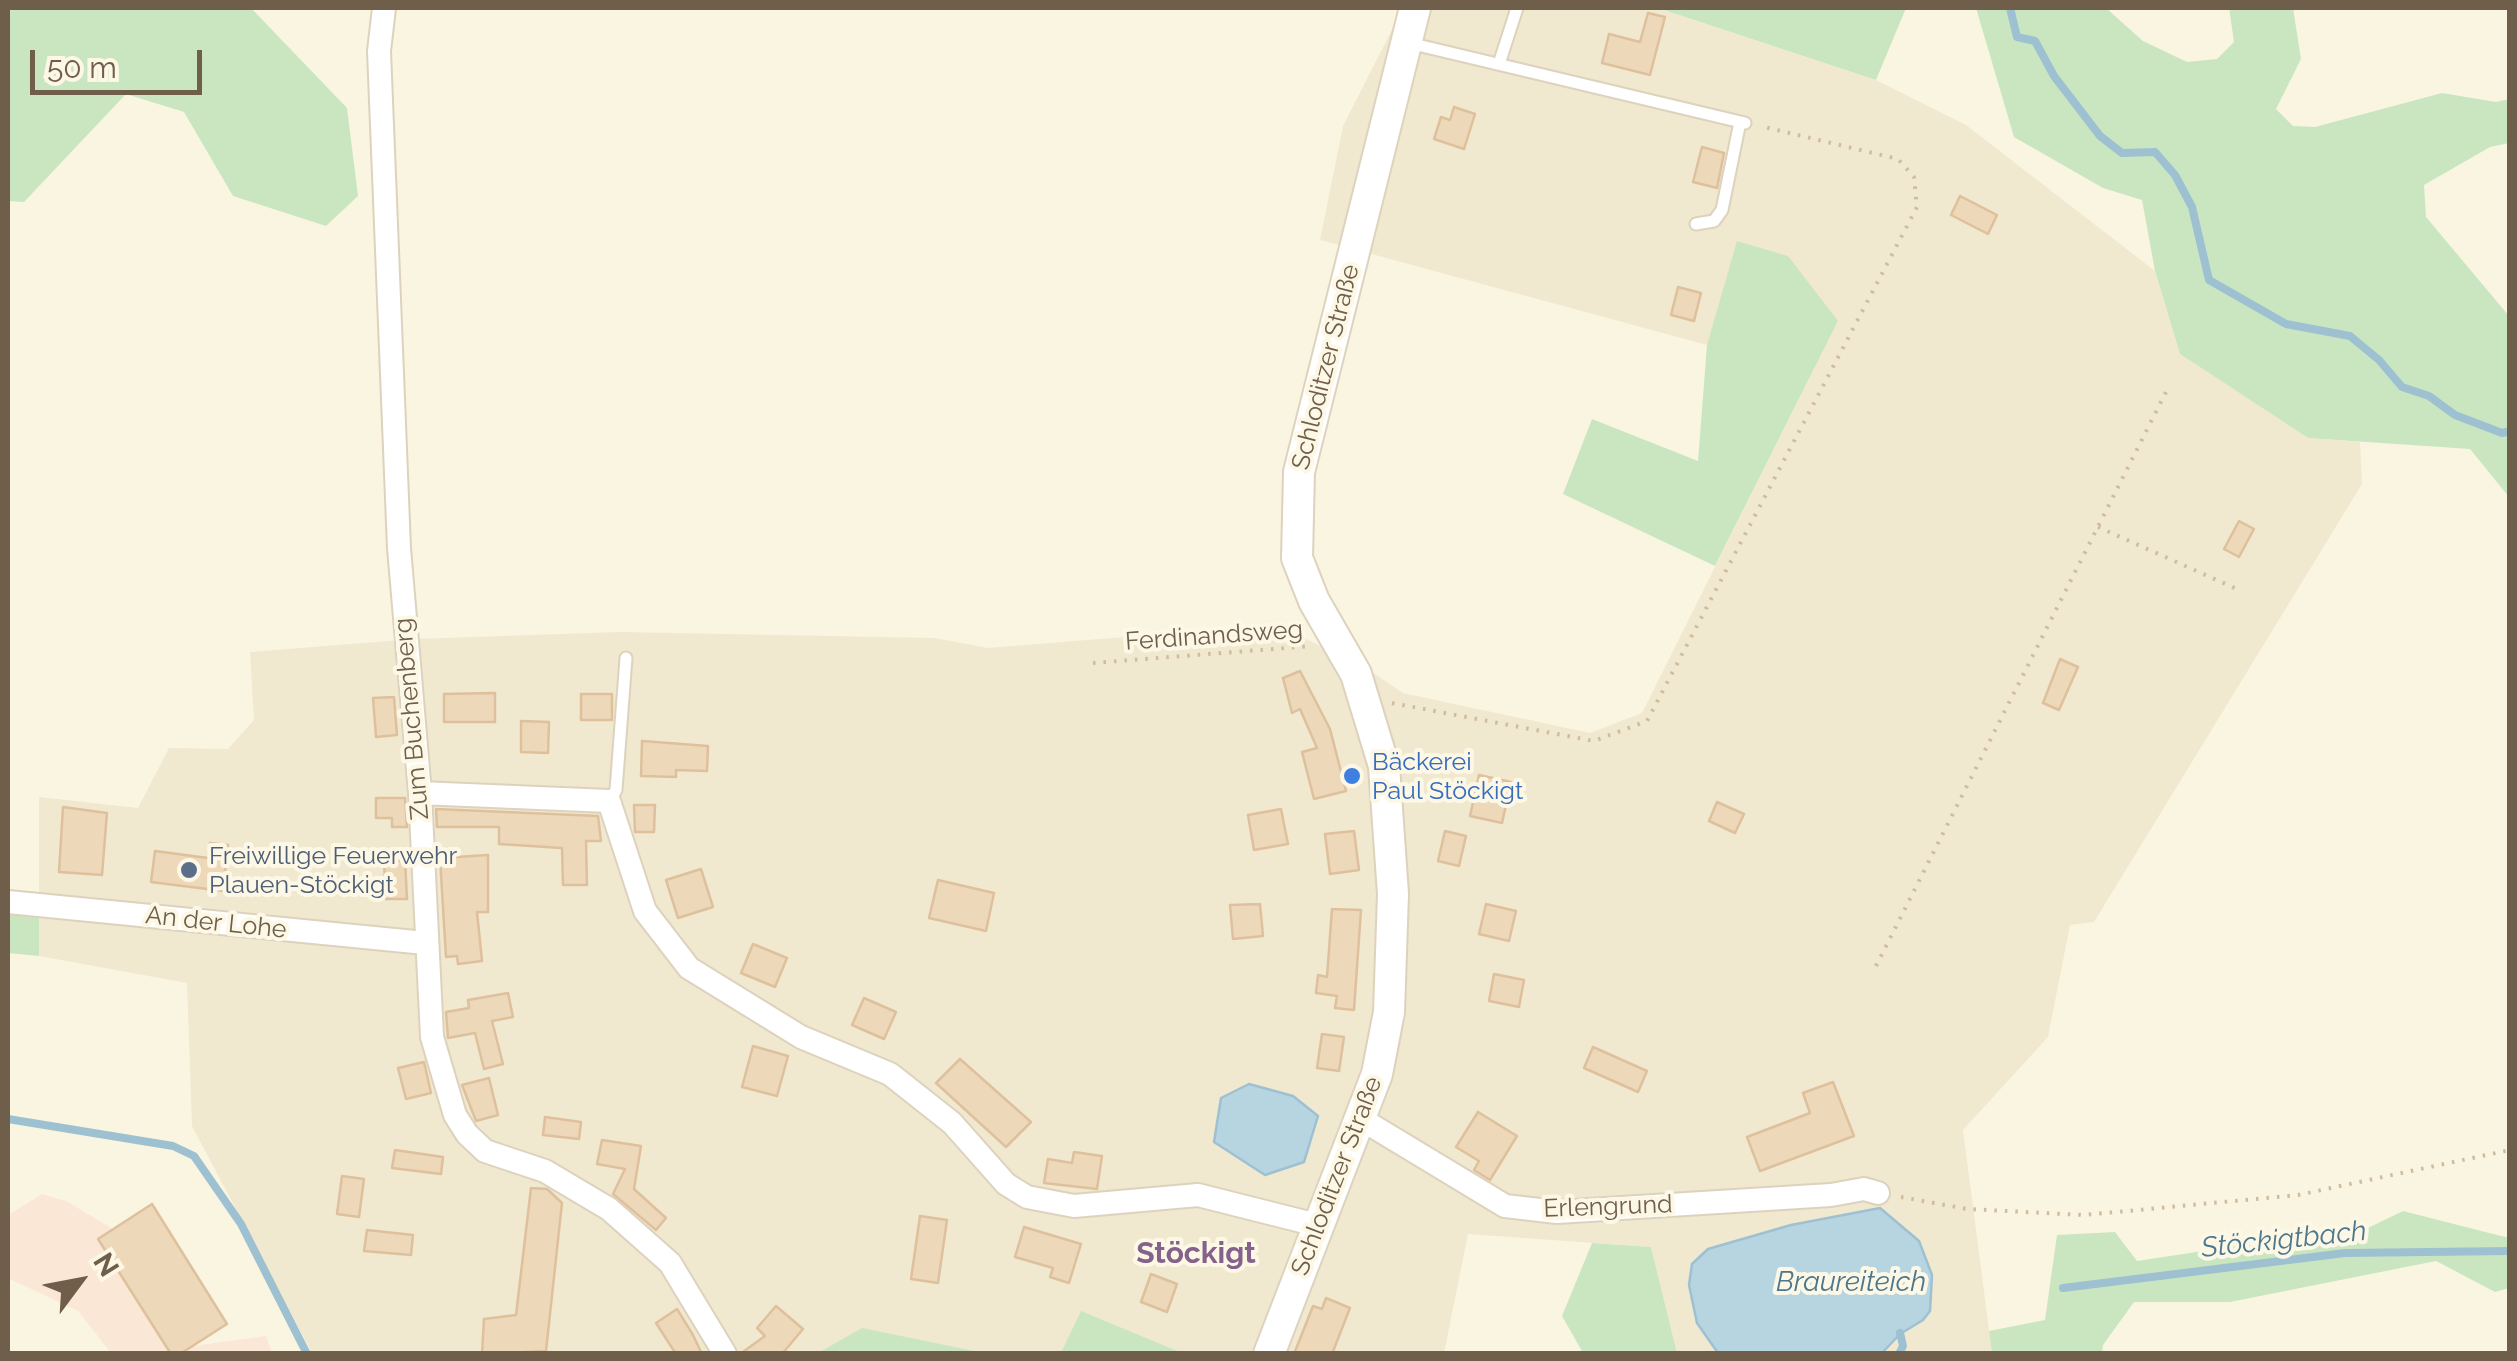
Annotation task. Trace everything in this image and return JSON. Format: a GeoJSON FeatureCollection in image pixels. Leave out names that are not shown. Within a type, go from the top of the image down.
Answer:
{"type":"FeatureCollection","features":[{"type":"Feature","properties":{"kind":"street","name":"Zum Buchenberg"},"geometry":{"type":"LineString","coordinates":[[384,8],[379,52],[399,548],[420,792],[432,1037],[455,1115],[467,1134],[485,1151],[545,1172],[609,1210],[670,1263],[725,1354]]}},
{"type":"Feature","properties":{"kind":"street","name":"Schloditzer Straße"},"geometry":{"type":"LineString","coordinates":[[1269,1354],[1377,1074],[1389,1012],[1393,894],[1384,766],[1368,706],[1297,558],[1299,472],[1415,8]]}},
{"type":"Feature","properties":{"kind":"street"},"geometry":{"type":"LineString","coordinates":[[420,792],[608,801],[644,911],[689,968],[801,1037],[890,1074],[952,1123],[1006,1184],[1028,1197],[1074,1206],[1198,1195],[1317,1225]]}},
{"type":"Feature","properties":{"kind":"street","name":"An der Lohe"},"geometry":{"type":"LineString","coordinates":[[8,902],[425,943]]}},
{"type":"Feature","properties":{"kind":"street","name":"Erlengrund"},"geometry":{"type":"LineString","coordinates":[[1361,1119],[1505,1206],[1557,1212],[1831,1195],[1864,1189],[1878,1193]]}},
{"type":"Feature","properties":{"kind":"lane"},"geometry":{"type":"LineString","coordinates":[[1499,64],[1517,8]]}},
{"type":"Feature","properties":{"kind":"lane"},"geometry":{"type":"LineString","coordinates":[[1408,42],[1743,122],[1722,210],[1714,222],[1696,224]]}},
{"type":"Feature","properties":{"kind":"lane"},"geometry":{"type":"LineString","coordinates":[[608,801],[616,790],[626,658]]}},
{"type":"Feature","properties":{"kind":"path"},"geometry":{"type":"LineString","coordinates":[[1368,706],[1399,702],[1594,741],[1647,721],[1916,207],[1914,177],[1898,159],[1743,122]]}},
{"type":"Feature","properties":{"kind":"path"},"geometry":{"type":"LineString","coordinates":[[1876,966],[2166,392]]}},
{"type":"Feature","properties":{"kind":"path"},"geometry":{"type":"LineString","coordinates":[[2098,527],[2237,589]]}},
{"type":"Feature","properties":{"kind":"path","name":"Ferdinandsweg"},"geometry":{"type":"LineString","coordinates":[[1093,663],[1337,643]]}},
{"type":"Feature","properties":{"kind":"path"},"geometry":{"type":"LineString","coordinates":[[1878,1193],[1967,1209],[2084,1215],[2298,1195],[2510,1150]]}},
{"type":"Feature","properties":{"kind":"shaded area"},"geometry":{"type":"Polygon","coordinates":[[[1403,8],[1658,8],[1876,80],[1966,125],[2155,271],[2180,354],[2308,438],[2360,442],[2362,484],[2094,922],[2070,925],[2048,1037],[1963,1130],[1992,1353],[1677,1353],[1651,1247],[1468,1234],[1444,1353],[312,1353],[192,1126],[187,983],[39,956],[39,797],[138,808],[169,748],[228,749],[254,720],[250,652],[414,639],[620,632],[935,638],[988,648],[1137,636],[1298,635],[1369,670],[1403,693],[1590,733],[1642,713],[1838,321],[1738,241],[1707,345],[1320,240],[1343,126],[1403,8]]]}},
{"type":"Feature","properties":{"kind":"shaded area"},"geometry":{"type":"Polygon","coordinates":[[[42,1194],[66,1201],[113,1229],[152,1204],[227,1324],[193,1346],[266,1336],[272,1353],[111,1353],[78,1311],[8,1278],[8,1215],[42,1194]]]}},
{"type":"Feature","properties":{"kind":"green space"},"geometry":{"type":"Polygon","coordinates":[[[8,8],[251,8],[347,108],[358,196],[326,226],[233,196],[184,112],[126,94],[24,202],[8,201],[8,8]]]}},
{"type":"Feature","properties":{"kind":"green space"},"geometry":{"type":"Polygon","coordinates":[[[1658,8],[1906,8],[1876,80],[1658,8]]]}},
{"type":"Feature","properties":{"kind":"green space"},"geometry":{"type":"Polygon","coordinates":[[[1976,8],[2106,8],[2143,41],[2187,62],[2217,59],[2234,42],[2229,8],[2293,8],[2301,59],[2276,109],[2293,126],[2315,127],[2442,93],[2496,102],[2509,99],[2509,143],[2490,147],[2424,185],[2426,217],[2509,316],[2509,497],[2470,449],[2308,438],[2180,354],[2155,271],[2142,200],[2103,188],[2014,137],[1976,8]]]}},
{"type":"Feature","properties":{"kind":"green space"},"geometry":{"type":"Polygon","coordinates":[[[1737,241],[1788,256],[1838,321],[1715,566],[1563,494],[1592,419],[1698,461],[1707,345],[1737,241]]]}},
{"type":"Feature","properties":{"kind":"green space"},"geometry":{"type":"Polygon","coordinates":[[[8,911],[39,913],[39,956],[8,953],[8,911]]]}},
{"type":"Feature","properties":{"kind":"green space"},"geometry":{"type":"Polygon","coordinates":[[[2403,1211],[2509,1238],[2509,1288],[2495,1292],[2436,1261],[2230,1302],[2134,1302],[2103,1345],[2102,1353],[1992,1353],[1989,1331],[2045,1320],[2057,1235],[2115,1232],[2137,1261],[2236,1246],[2343,1240],[2403,1211]]]}},
{"type":"Feature","properties":{"kind":"green space"},"geometry":{"type":"Polygon","coordinates":[[[1592,1243],[1651,1247],[1677,1353],[1583,1353],[1562,1316],[1592,1243]]]}},
{"type":"Feature","properties":{"kind":"green space"},"geometry":{"type":"Polygon","coordinates":[[[1081,1311],[1182,1353],[1061,1353],[1081,1311]]]}},
{"type":"Feature","properties":{"kind":"green space"},"geometry":{"type":"Polygon","coordinates":[[[862,1328],[984,1353],[818,1353],[862,1328]]]}},
{"type":"Feature","properties":{"kind":"water"},"geometry":{"type":"Polygon","coordinates":[[[1249,1084],[1293,1096],[1318,1116],[1304,1162],[1265,1175],[1214,1142],[1221,1098],[1249,1084]]]}},
{"type":"Feature","properties":{"kind":"water","name":"Braureiteich"},"geometry":{"type":"Polygon","coordinates":[[[1880,1208],[1919,1241],[1932,1275],[1930,1311],[1923,1320],[1900,1334],[1882,1353],[1718,1353],[1697,1323],[1689,1285],[1692,1264],[1708,1249],[1791,1225],[1880,1208]]]}},
{"type":"Feature","properties":{"kind":"building"},"geometry":{"type":"Polygon","coordinates":[[[1648,13],[1665,17],[1650,75],[1602,63],[1609,34],[1640,42],[1648,13]]]}},
{"type":"Feature","properties":{"kind":"building"},"geometry":{"type":"Polygon","coordinates":[[[1454,107],[1475,114],[1464,149],[1434,139],[1441,117],[1450,120],[1454,107]]]}},
{"type":"Feature","properties":{"kind":"building"},"geometry":{"type":"Polygon","coordinates":[[[1702,147],[1724,153],[1717,188],[1693,182],[1702,147]]]}},
{"type":"Feature","properties":{"kind":"building"},"geometry":{"type":"Polygon","coordinates":[[[1960,196],[1997,215],[1988,234],[1951,215],[1960,196]]]}},
{"type":"Feature","properties":{"kind":"building"},"geometry":{"type":"Polygon","coordinates":[[[1678,287],[1701,293],[1694,321],[1671,315],[1678,287]]]}},
{"type":"Feature","properties":{"kind":"building"},"geometry":{"type":"Polygon","coordinates":[[[2239,521],[2254,529],[2239,557],[2224,549],[2239,521]]]}},
{"type":"Feature","properties":{"kind":"building"},"geometry":{"type":"Polygon","coordinates":[[[2060,659],[2078,667],[2059,710],[2043,703],[2060,659]]]}},
{"type":"Feature","properties":{"kind":"building"},"geometry":{"type":"Polygon","coordinates":[[[1300,671],[1330,729],[1346,791],[1314,799],[1302,752],[1317,748],[1300,709],[1292,713],[1283,678],[1300,671]]]}},
{"type":"Feature","properties":{"kind":"building"},"geometry":{"type":"Polygon","coordinates":[[[495,693],[495,722],[444,722],[444,694],[495,693]]]}},
{"type":"Feature","properties":{"kind":"building"},"geometry":{"type":"Polygon","coordinates":[[[581,694],[612,694],[612,720],[581,720],[581,694]]]}},
{"type":"Feature","properties":{"kind":"building"},"geometry":{"type":"Polygon","coordinates":[[[394,697],[397,735],[376,737],[373,698],[394,697]]]}},
{"type":"Feature","properties":{"kind":"building"},"geometry":{"type":"Polygon","coordinates":[[[521,721],[549,722],[548,753],[521,752],[521,721]]]}},
{"type":"Feature","properties":{"kind":"building"},"geometry":{"type":"Polygon","coordinates":[[[642,741],[708,746],[707,771],[676,770],[676,777],[641,776],[642,741]]]}},
{"type":"Feature","properties":{"kind":"building"},"geometry":{"type":"Polygon","coordinates":[[[1479,775],[1511,782],[1502,823],[1470,816],[1479,775]]]}},
{"type":"Feature","properties":{"kind":"building"},"geometry":{"type":"Polygon","coordinates":[[[376,798],[405,798],[407,827],[392,827],[392,818],[376,818],[376,798]]]}},
{"type":"Feature","properties":{"kind":"building"},"geometry":{"type":"Polygon","coordinates":[[[1717,802],[1744,814],[1735,833],[1709,821],[1717,802]]]}},
{"type":"Feature","properties":{"kind":"building"},"geometry":{"type":"Polygon","coordinates":[[[634,805],[655,805],[654,832],[635,832],[634,805]]]}},
{"type":"Feature","properties":{"kind":"building"},"geometry":{"type":"Polygon","coordinates":[[[63,807],[107,813],[102,875],[59,872],[63,807]]]}},
{"type":"Feature","properties":{"kind":"building"},"geometry":{"type":"Polygon","coordinates":[[[436,809],[598,816],[601,841],[586,841],[587,885],[563,885],[562,848],[499,844],[499,827],[437,827],[436,809]]]}},
{"type":"Feature","properties":{"kind":"building"},"geometry":{"type":"Polygon","coordinates":[[[1281,809],[1288,844],[1254,850],[1248,815],[1281,809]]]}},
{"type":"Feature","properties":{"kind":"building"},"geometry":{"type":"Polygon","coordinates":[[[1354,831],[1359,870],[1330,874],[1325,834],[1354,831]]]}},
{"type":"Feature","properties":{"kind":"building"},"geometry":{"type":"Polygon","coordinates":[[[1445,831],[1466,836],[1459,866],[1438,861],[1445,831]]]}},
{"type":"Feature","properties":{"kind":"building","name":"Freiwillige Feuerwehr Plauen-Stöckigt"},"geometry":{"type":"Polygon","coordinates":[[[210,843],[228,845],[223,891],[151,882],[155,851],[208,858],[210,843]]]}},
{"type":"Feature","properties":{"kind":"building"},"geometry":{"type":"Polygon","coordinates":[[[488,855],[488,912],[477,912],[482,961],[458,964],[457,956],[446,957],[440,858],[488,855]]]}},
{"type":"Feature","properties":{"kind":"building"},"geometry":{"type":"Polygon","coordinates":[[[405,860],[407,899],[386,899],[384,862],[405,860]]]}},
{"type":"Feature","properties":{"kind":"building"},"geometry":{"type":"Polygon","coordinates":[[[701,869],[713,907],[678,918],[666,880],[701,869]]]}},
{"type":"Feature","properties":{"kind":"building"},"geometry":{"type":"Polygon","coordinates":[[[938,880],[994,893],[986,931],[929,918],[938,880]]]}},
{"type":"Feature","properties":{"kind":"building"},"geometry":{"type":"Polygon","coordinates":[[[1260,904],[1263,936],[1233,939],[1230,905],[1260,904]]]}},
{"type":"Feature","properties":{"kind":"building"},"geometry":{"type":"Polygon","coordinates":[[[1486,904],[1516,911],[1509,941],[1479,934],[1486,904]]]}},
{"type":"Feature","properties":{"kind":"building"},"geometry":{"type":"Polygon","coordinates":[[[1332,909],[1361,910],[1354,1010],[1335,1008],[1337,996],[1316,993],[1318,975],[1327,977],[1332,909]]]}},
{"type":"Feature","properties":{"kind":"building"},"geometry":{"type":"Polygon","coordinates":[[[753,944],[787,958],[775,987],[741,973],[753,944]]]}},
{"type":"Feature","properties":{"kind":"building"},"geometry":{"type":"Polygon","coordinates":[[[1494,974],[1524,980],[1519,1007],[1489,1001],[1494,974]]]}},
{"type":"Feature","properties":{"kind":"building"},"geometry":{"type":"Polygon","coordinates":[[[508,993],[513,1017],[492,1021],[503,1064],[484,1069],[475,1033],[448,1038],[446,1012],[469,1008],[468,1000],[508,993]]]}},
{"type":"Feature","properties":{"kind":"building"},"geometry":{"type":"Polygon","coordinates":[[[864,998],[896,1012],[884,1039],[852,1025],[864,998]]]}},
{"type":"Feature","properties":{"kind":"building"},"geometry":{"type":"Polygon","coordinates":[[[1322,1034],[1344,1037],[1339,1071],[1317,1068],[1322,1034]]]}},
{"type":"Feature","properties":{"kind":"building"},"geometry":{"type":"Polygon","coordinates":[[[753,1046],[788,1056],[777,1096],[742,1087],[753,1046]]]}},
{"type":"Feature","properties":{"kind":"building"},"geometry":{"type":"Polygon","coordinates":[[[1593,1047],[1647,1071],[1638,1092],[1584,1068],[1593,1047]]]}},
{"type":"Feature","properties":{"kind":"building"},"geometry":{"type":"Polygon","coordinates":[[[960,1059],[1031,1122],[1006,1147],[936,1083],[960,1059]]]}},
{"type":"Feature","properties":{"kind":"building"},"geometry":{"type":"Polygon","coordinates":[[[424,1062],[431,1093],[406,1099],[398,1068],[424,1062]]]}},
{"type":"Feature","properties":{"kind":"building"},"geometry":{"type":"Polygon","coordinates":[[[489,1078],[498,1115],[476,1121],[462,1085],[489,1078]]]}},
{"type":"Feature","properties":{"kind":"building"},"geometry":{"type":"Polygon","coordinates":[[[1833,1082],[1854,1136],[1760,1171],[1747,1137],[1810,1113],[1803,1093],[1833,1082]]]}},
{"type":"Feature","properties":{"kind":"building"},"geometry":{"type":"Polygon","coordinates":[[[1478,1112],[1517,1136],[1490,1180],[1474,1170],[1479,1161],[1456,1147],[1478,1112]]]}},
{"type":"Feature","properties":{"kind":"building"},"geometry":{"type":"Polygon","coordinates":[[[545,1117],[581,1122],[579,1139],[543,1135],[545,1117]]]}},
{"type":"Feature","properties":{"kind":"building"},"geometry":{"type":"Polygon","coordinates":[[[602,1140],[641,1146],[634,1189],[666,1218],[656,1230],[613,1194],[625,1169],[597,1164],[602,1140]]]}},
{"type":"Feature","properties":{"kind":"building"},"geometry":{"type":"Polygon","coordinates":[[[395,1150],[443,1157],[441,1174],[392,1168],[395,1150]]]}},
{"type":"Feature","properties":{"kind":"building"},"geometry":{"type":"Polygon","coordinates":[[[1074,1152],[1102,1156],[1097,1189],[1044,1183],[1048,1159],[1072,1163],[1074,1152]]]}},
{"type":"Feature","properties":{"kind":"building"},"geometry":{"type":"Polygon","coordinates":[[[342,1176],[364,1179],[359,1217],[337,1214],[342,1176]]]}},
{"type":"Feature","properties":{"kind":"building"},"geometry":{"type":"Polygon","coordinates":[[[531,1188],[547,1189],[562,1203],[546,1351],[482,1354],[484,1319],[516,1315],[531,1188]]]}},
{"type":"Feature","properties":{"kind":"building"},"geometry":{"type":"Polygon","coordinates":[[[152,1204],[227,1324],[180,1354],[171,1354],[98,1239],[152,1204]]]}},
{"type":"Feature","properties":{"kind":"building"},"geometry":{"type":"Polygon","coordinates":[[[920,1216],[947,1220],[938,1283],[911,1279],[920,1216]]]}},
{"type":"Feature","properties":{"kind":"building"},"geometry":{"type":"Polygon","coordinates":[[[1024,1227],[1081,1244],[1069,1283],[1050,1277],[1053,1268],[1015,1257],[1024,1227]]]}},
{"type":"Feature","properties":{"kind":"building"},"geometry":{"type":"Polygon","coordinates":[[[367,1230],[413,1235],[411,1255],[364,1251],[367,1230]]]}},
{"type":"Feature","properties":{"kind":"building"},"geometry":{"type":"Polygon","coordinates":[[[1151,1274],[1177,1284],[1167,1312],[1141,1302],[1151,1274]]]}},
{"type":"Feature","properties":{"kind":"building"},"geometry":{"type":"Polygon","coordinates":[[[1326,1298],[1350,1308],[1332,1354],[1294,1354],[1313,1306],[1322,1309],[1326,1298]]]}},
{"type":"Feature","properties":{"kind":"building"},"geometry":{"type":"Polygon","coordinates":[[[776,1306],[803,1329],[782,1354],[740,1354],[765,1336],[757,1328],[776,1306]]]}},
{"type":"Feature","properties":{"kind":"building"},"geometry":{"type":"Polygon","coordinates":[[[677,1309],[702,1354],[676,1354],[656,1323],[677,1309]]]}},
{"type":"Feature","properties":{"kind":"waterway"},"geometry":{"type":"LineString","coordinates":[[2010,8],[2017,37],[2035,41],[2054,76],[2100,136],[2122,153],[2155,152],[2175,175],[2192,207],[2209,280],[2286,324],[2350,336],[2379,360],[2402,387],[2429,396],[2455,415],[2502,433],[2510,431]]}},
{"type":"Feature","properties":{"kind":"waterway","name":"Stöckigtbach"},"geometry":{"type":"LineString","coordinates":[[8,1119],[173,1146],[194,1156],[241,1224],[307,1354]]}},
{"type":"Feature","properties":{"kind":"waterway","name":"Stöckigtbach"},"geometry":{"type":"LineString","coordinates":[[2063,1288],[2345,1253],[2510,1251]]}},
{"type":"Feature","properties":{"kind":"waterway","name":"Stöckigtbach"},"geometry":{"type":"LineString","coordinates":[[1899,1354],[1903,1346],[1900,1333]]}},
{"type":"Feature","properties":{"kind":"place","name":"Bäckerei Paul Stöckigt"},"geometry":{"type":"Point","coordinates":[1352,776]}},
{"type":"Feature","properties":{"kind":"place","name":"Freiwillige Feuerwehr Plauen-Stöckigt"},"geometry":{"type":"Point","coordinates":[189,870]}},
{"type":"Feature","properties":{"kind":"district","name":"Stöckigt"},"geometry":{"type":"Point","coordinates":[1196,1254]}}]}
